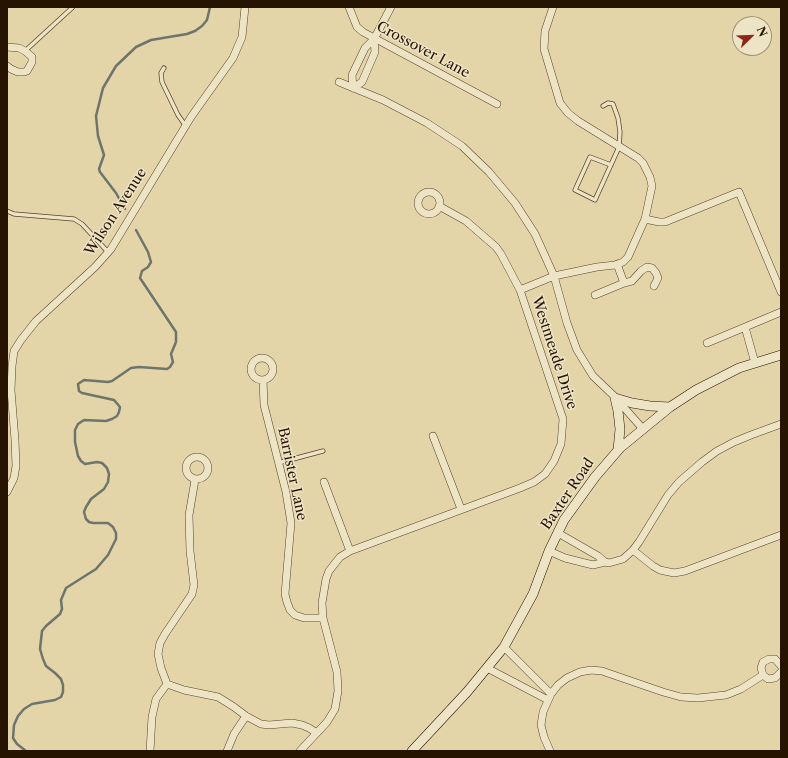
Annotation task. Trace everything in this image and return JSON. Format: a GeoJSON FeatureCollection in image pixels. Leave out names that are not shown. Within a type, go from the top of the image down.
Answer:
{"type":"FeatureCollection","features":[{"type":"Feature","properties":{"kind":"main road","name":"Baxter Road"},"geometry":{"type":"LineString","coordinates":[[412,751],[504,647],[533,594],[549,551],[564,520],[605,463],[618,450],[670,407],[696,390],[739,368],[781,355]]}},
{"type":"Feature","properties":{"kind":"main road"},"geometry":{"type":"LineString","coordinates":[[618,450],[620,429],[615,398],[650,406],[670,407]]}},
{"type":"Feature","properties":{"kind":"street","name":"Wilson Avenue"},"geometry":{"type":"LineString","coordinates":[[7,492],[14,478],[16,466],[16,440],[11,390],[11,350],[36,321],[87,275],[108,252],[186,126],[233,58],[242,37],[246,7]]}},
{"type":"Feature","properties":{"kind":"street","name":"Crossover Lane"},"geometry":{"type":"LineString","coordinates":[[349,7],[357,27],[374,39],[497,104]]}},
{"type":"Feature","properties":{"kind":"street"},"geometry":{"type":"LineString","coordinates":[[354,88],[352,75],[365,48],[374,39],[392,7]]}},
{"type":"Feature","properties":{"kind":"street"},"geometry":{"type":"LineString","coordinates":[[553,7],[545,31],[544,49],[560,103],[568,113],[578,121],[638,158],[643,163],[650,177],[652,186],[645,219],[628,257],[623,262],[617,264],[624,283]]}},
{"type":"Feature","properties":{"kind":"street"},"geometry":{"type":"LineString","coordinates":[[354,88],[362,82],[375,52],[374,39]]}},
{"type":"Feature","properties":{"kind":"street"},"geometry":{"type":"LineString","coordinates":[[7,47],[19,48],[32,57],[32,62],[27,71],[18,72],[7,66]]}},
{"type":"Feature","properties":{"kind":"street"},"geometry":{"type":"LineString","coordinates":[[339,82],[383,100],[427,123],[462,146],[489,172],[515,203],[534,234],[554,276],[566,323],[578,350],[593,376],[643,429]]}},
{"type":"Feature","properties":{"kind":"street"},"geometry":{"type":"LineString","coordinates":[[645,219],[665,222],[739,192],[781,292]]}},
{"type":"Feature","properties":{"kind":"street"},"geometry":{"type":"LineString","coordinates":[[440,206],[466,221],[496,246],[520,290]]}},
{"type":"Feature","properties":{"kind":"street","name":"Westmeade Drive"},"geometry":{"type":"LineString","coordinates":[[300,751],[327,722],[335,709],[338,691],[337,672],[323,618],[322,603],[326,578],[330,571],[340,557],[350,551],[520,488],[534,482],[544,474],[554,461],[561,444],[562,419],[520,290],[554,276],[617,264]]}},
{"type":"Feature","properties":{"kind":"street"},"geometry":{"type":"LineString","coordinates":[[595,295],[632,281],[641,271],[647,268],[652,268],[658,278],[654,286]]}},
{"type":"Feature","properties":{"kind":"street"},"geometry":{"type":"LineString","coordinates":[[706,343],[781,312]]}},
{"type":"Feature","properties":{"kind":"street"},"geometry":{"type":"LineString","coordinates":[[745,327],[755,362]]}},
{"type":"Feature","properties":{"kind":"street","name":"Barrister Lane"},"geometry":{"type":"LineString","coordinates":[[263,380],[264,405],[286,492],[291,523],[285,594],[287,602],[290,610],[295,615],[304,618],[323,618]]}},
{"type":"Feature","properties":{"kind":"street"},"geometry":{"type":"LineString","coordinates":[[549,551],[565,558],[593,565],[623,559],[633,550],[668,495],[679,482],[702,462],[717,451],[734,442],[781,424]]}},
{"type":"Feature","properties":{"kind":"street"},"geometry":{"type":"LineString","coordinates":[[433,436],[461,509]]}},
{"type":"Feature","properties":{"kind":"street"},"geometry":{"type":"LineString","coordinates":[[167,684],[158,654],[160,643],[192,594],[194,585],[190,551],[189,515],[195,480]]}},
{"type":"Feature","properties":{"kind":"street"},"geometry":{"type":"LineString","coordinates":[[324,482],[350,551]]}},
{"type":"Feature","properties":{"kind":"street"},"geometry":{"type":"LineString","coordinates":[[558,533],[598,556],[605,562]]}},
{"type":"Feature","properties":{"kind":"street"},"geometry":{"type":"LineString","coordinates":[[633,550],[660,570],[674,573],[685,571],[781,535]]}},
{"type":"Feature","properties":{"kind":"street"},"geometry":{"type":"LineString","coordinates":[[504,647],[549,697]]}},
{"type":"Feature","properties":{"kind":"street"},"geometry":{"type":"LineString","coordinates":[[781,666],[775,659],[766,660],[762,665],[763,675],[768,679],[778,676],[781,672]]}},
{"type":"Feature","properties":{"kind":"street"},"geometry":{"type":"LineString","coordinates":[[487,668],[549,697]]}},
{"type":"Feature","properties":{"kind":"street"},"geometry":{"type":"LineString","coordinates":[[550,751],[541,725],[542,712],[549,697],[558,685],[567,678],[580,672],[591,670],[602,671],[675,696],[698,698],[726,695],[742,690],[763,675]]}},
{"type":"Feature","properties":{"kind":"street"},"geometry":{"type":"LineString","coordinates":[[167,684],[184,690],[218,697],[246,716],[261,724],[302,725],[317,733]]}},
{"type":"Feature","properties":{"kind":"street"},"geometry":{"type":"LineString","coordinates":[[150,751],[152,717],[156,699],[167,684]]}},
{"type":"Feature","properties":{"kind":"street"},"geometry":{"type":"LineString","coordinates":[[227,751],[234,734],[246,716]]}},
{"type":"Feature","properties":{"kind":"lane"},"geometry":{"type":"LineString","coordinates":[[25,51],[73,7]]}},
{"type":"Feature","properties":{"kind":"lane"},"geometry":{"type":"LineString","coordinates":[[164,68],[161,73],[162,82],[178,115],[186,126]]}},
{"type":"Feature","properties":{"kind":"lane"},"geometry":{"type":"LineString","coordinates":[[603,106],[608,103],[613,104],[618,118],[620,147],[595,200],[575,190],[590,157],[611,165]]}},
{"type":"Feature","properties":{"kind":"lane"},"geometry":{"type":"LineString","coordinates":[[7,211],[14,214],[74,218],[82,224],[108,252]]}},
{"type":"Feature","properties":{"kind":"lane"},"geometry":{"type":"LineString","coordinates":[[278,463],[323,452]]}},
{"type":"Feature","properties":{"kind":"waterway"},"geometry":{"type":"LineString","coordinates":[[125,209],[99,169],[104,155],[98,136],[96,116],[103,88],[116,66],[136,47],[151,40],[187,34],[195,31],[207,20],[210,7]]}},
{"type":"Feature","properties":{"kind":"waterway"},"geometry":{"type":"LineString","coordinates":[[26,751],[17,744],[13,738],[14,725],[18,716],[24,709],[32,704],[55,700],[61,697],[63,692],[61,679],[46,666],[43,659],[40,649],[42,631],[60,614],[62,609],[61,600],[66,588],[96,569],[108,555],[116,539],[116,533],[113,527],[108,523],[93,523],[86,519],[84,512],[86,507],[91,499],[104,489],[108,482],[109,474],[107,468],[102,463],[97,462],[85,464],[81,461],[78,456],[75,442],[75,430],[78,424],[84,420],[106,421],[112,419],[117,416],[120,407],[114,400],[82,393],[79,391],[78,384],[84,380],[112,381],[131,368],[139,367],[167,369],[173,362],[171,354],[176,342],[176,332],[140,278],[142,271],[148,267],[151,262],[148,252],[136,230]]}}]}
